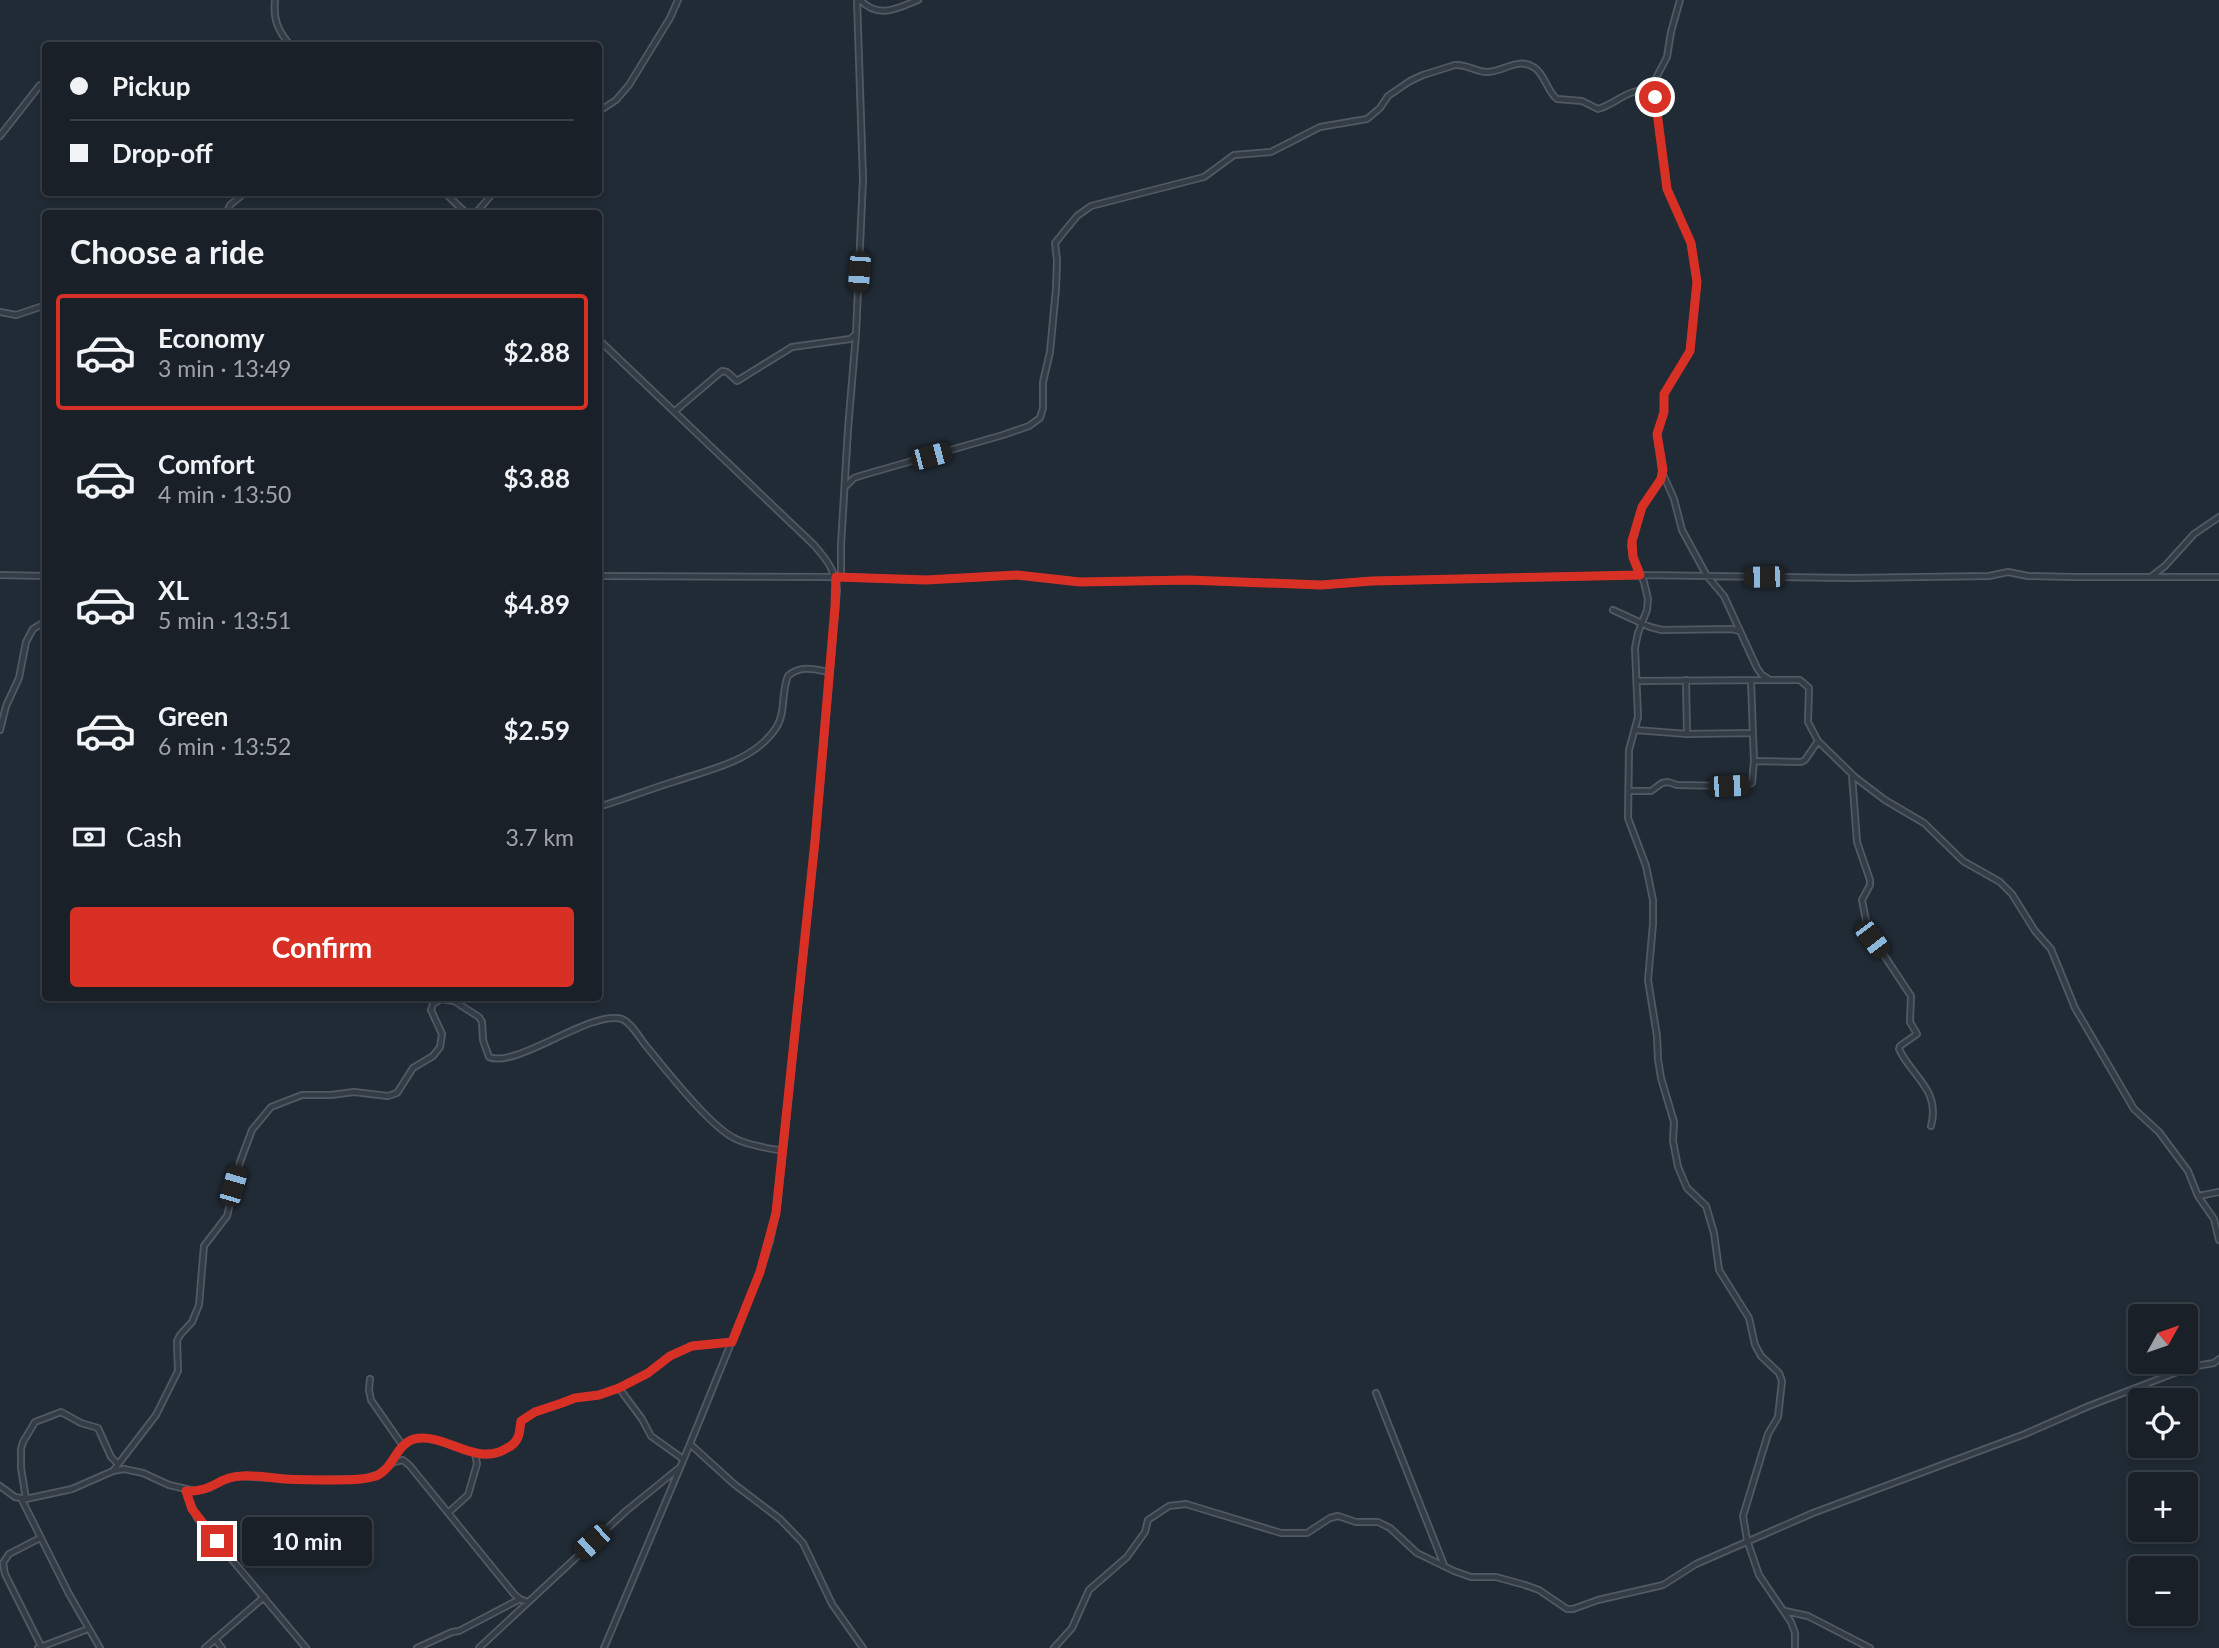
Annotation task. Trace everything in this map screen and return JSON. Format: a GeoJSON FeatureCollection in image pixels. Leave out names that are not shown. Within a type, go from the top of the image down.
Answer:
{"type":"FeatureCollection","features":[{"type":"Feature","properties":{"kind":"street"},"geometry":{"type":"LineString","coordinates":[[275,0],[274,20],[287,42]]}},
{"type":"Feature","properties":{"kind":"street"},"geometry":{"type":"LineString","coordinates":[[602,109],[625,91],[670,18],[678,0]]}},
{"type":"Feature","properties":{"kind":"street"},"geometry":{"type":"LineString","coordinates":[[858,0],[870,9],[881,12],[918,0]]}},
{"type":"Feature","properties":{"kind":"street"},"geometry":{"type":"LineString","coordinates":[[604,1648],[760,1272],[776,1213],[815,841],[856,334],[863,179],[858,0]]}},
{"type":"Feature","properties":{"kind":"street"},"geometry":{"type":"LineString","coordinates":[[845,487],[863,474],[1003,435],[1028,426],[1040,418],[1056,289],[1055,243],[1077,216],[1091,206],[1203,177],[1234,155],[1271,152],[1320,127],[1367,119],[1380,108],[1388,96],[1410,81],[1455,65],[1488,72],[1513,64],[1527,64],[1535,68],[1557,99],[1582,101],[1598,109],[1605,107],[1628,94],[1643,91],[1655,82],[1667,57],[1680,0]]}},
{"type":"Feature","properties":{"kind":"street"},"geometry":{"type":"LineString","coordinates":[[1655,82],[1667,189],[1691,243],[1697,282],[1690,351],[1664,394],[1664,412],[1657,434],[1662,472],[1674,499],[1680,526],[1707,576],[1724,596],[1757,668],[1770,680]]}},
{"type":"Feature","properties":{"kind":"street"},"geometry":{"type":"LineString","coordinates":[[0,136],[36,88],[42,85]]}},
{"type":"Feature","properties":{"kind":"street"},"geometry":{"type":"LineString","coordinates":[[228,210],[241,196]]}},
{"type":"Feature","properties":{"kind":"street"},"geometry":{"type":"LineString","coordinates":[[447,196],[463,210]]}},
{"type":"Feature","properties":{"kind":"street"},"geometry":{"type":"LineString","coordinates":[[478,210],[491,196]]}},
{"type":"Feature","properties":{"kind":"street"},"geometry":{"type":"LineString","coordinates":[[0,312],[16,315],[42,306]]}},
{"type":"Feature","properties":{"kind":"street"},"geometry":{"type":"LineString","coordinates":[[675,412],[722,371],[737,381],[792,346],[850,339],[856,334]]}},
{"type":"Feature","properties":{"kind":"street"},"geometry":{"type":"LineString","coordinates":[[602,343],[814,545],[838,577]]}},
{"type":"Feature","properties":{"kind":"street"},"geometry":{"type":"LineString","coordinates":[[1662,472],[1660,481],[1642,507],[1632,541],[1633,557],[1648,599],[1635,648],[1638,717],[1629,750],[1628,818],[1646,866],[1653,900],[1648,980],[1659,1069],[1674,1122],[1673,1141],[1678,1167],[1687,1188],[1706,1206],[1714,1234],[1719,1270],[1749,1318],[1758,1350],[1779,1373],[1782,1381],[1778,1417],[1768,1434],[1744,1508],[1744,1524],[1759,1575],[1794,1628],[1796,1648]]}},
{"type":"Feature","properties":{"kind":"street"},"geometry":{"type":"LineString","coordinates":[[2151,577],[2165,566],[2193,534],[2219,517]]}},
{"type":"Feature","properties":{"kind":"street"},"geometry":{"type":"LineString","coordinates":[[602,576],[926,580],[1017,575],[1080,582],[1200,580],[1321,585],[1372,581],[1640,575],[1922,577],[1995,576],[2008,572],[2037,576],[2219,577]]}},
{"type":"Feature","properties":{"kind":"street"},"geometry":{"type":"LineString","coordinates":[[0,575],[42,576]]}},
{"type":"Feature","properties":{"kind":"street"},"geometry":{"type":"LineString","coordinates":[[1613,610],[1641,624],[1662,629],[1740,631]]}},
{"type":"Feature","properties":{"kind":"street"},"geometry":{"type":"LineString","coordinates":[[0,730],[6,706],[19,678],[26,642],[33,629],[42,623]]}},
{"type":"Feature","properties":{"kind":"street"},"geometry":{"type":"LineString","coordinates":[[602,806],[741,758],[777,727],[788,676],[792,672],[803,668],[828,672]]}},
{"type":"Feature","properties":{"kind":"street"},"geometry":{"type":"LineString","coordinates":[[1637,681],[1795,679],[1807,684],[1810,696],[1808,722],[1818,741],[1852,774],[1885,800],[1924,823],[1963,861],[2000,882],[2012,894],[2035,931],[2051,949],[2075,1008],[2134,1109],[2159,1132],[2188,1171],[2198,1196],[2214,1219],[2219,1240]]}},
{"type":"Feature","properties":{"kind":"street"},"geometry":{"type":"LineString","coordinates":[[1686,680],[1687,734]]}},
{"type":"Feature","properties":{"kind":"street"},"geometry":{"type":"LineString","coordinates":[[1629,791],[1651,791],[1668,782],[1677,785],[1746,785],[1752,782],[1754,761],[1751,681]]}},
{"type":"Feature","properties":{"kind":"street"},"geometry":{"type":"LineString","coordinates":[[1635,730],[1687,734],[1753,733]]}},
{"type":"Feature","properties":{"kind":"street"},"geometry":{"type":"LineString","coordinates":[[1754,761],[1801,762],[1818,741]]}},
{"type":"Feature","properties":{"kind":"street"},"geometry":{"type":"LineString","coordinates":[[1852,774],[1857,842],[1870,880],[1870,886],[1862,900],[1866,924],[1870,936],[1910,996],[1910,1022],[1917,1034],[1900,1046],[1899,1051],[1930,1096],[1934,1110],[1931,1126]]}},
{"type":"Feature","properties":{"kind":"street"},"geometry":{"type":"LineString","coordinates":[[113,1471],[156,1415],[178,1371],[177,1341],[192,1322],[199,1305],[204,1246],[227,1216],[251,1130],[271,1107],[303,1095],[359,1092],[388,1096],[397,1093],[413,1068],[433,1056],[440,1047],[442,1034],[432,1014],[434,1001]]}},
{"type":"Feature","properties":{"kind":"street"},"geometry":{"type":"LineString","coordinates":[[433,1004],[438,1001]]}},
{"type":"Feature","properties":{"kind":"street"},"geometry":{"type":"LineString","coordinates":[[454,1001],[479,1017],[486,1050],[489,1056],[496,1059],[519,1054],[596,1023],[620,1018],[629,1024],[662,1065],[721,1129],[736,1139],[783,1152]]}},
{"type":"Feature","properties":{"kind":"street"},"geometry":{"type":"LineString","coordinates":[[2198,1196],[2219,1192]]}},
{"type":"Feature","properties":{"kind":"street"},"geometry":{"type":"LineString","coordinates":[[391,1464],[402,1446],[412,1440],[426,1439],[475,1453],[500,1452],[518,1438],[521,1421],[529,1415],[575,1398],[599,1395],[619,1388],[648,1373],[670,1356],[692,1346],[732,1342]]}},
{"type":"Feature","properties":{"kind":"street"},"geometry":{"type":"LineString","coordinates":[[1054,1648],[1072,1628],[1089,1590],[1127,1557],[1142,1537],[1148,1520],[1169,1506],[1179,1504],[1281,1533],[1307,1533],[1338,1516],[1356,1522],[1378,1522],[1390,1528],[1417,1553],[1444,1566],[1471,1577],[1496,1577],[1525,1585],[1539,1590],[1567,1609],[1573,1609],[1598,1600],[1663,1585],[1696,1563],[1813,1513],[2025,1434],[2190,1367],[2214,1363],[2219,1359]]}},
{"type":"Feature","properties":{"kind":"street"},"geometry":{"type":"LineString","coordinates":[[370,1379],[371,1400],[402,1446]]}},
{"type":"Feature","properties":{"kind":"street"},"geometry":{"type":"LineString","coordinates":[[619,1388],[651,1436],[683,1460]]}},
{"type":"Feature","properties":{"kind":"street"},"geometry":{"type":"LineString","coordinates":[[1376,1393],[1444,1566]]}},
{"type":"Feature","properties":{"kind":"street"},"geometry":{"type":"LineString","coordinates":[[100,1648],[40,1538],[24,1499],[23,1442],[35,1422],[64,1413],[81,1423],[98,1428],[111,1457],[118,1464]]}},
{"type":"Feature","properties":{"kind":"street"},"geometry":{"type":"LineString","coordinates":[[690,1444],[734,1484],[773,1513],[803,1543],[815,1563],[832,1604],[863,1648]]}},
{"type":"Feature","properties":{"kind":"street"},"geometry":{"type":"LineString","coordinates":[[448,1513],[468,1495],[477,1464],[475,1453]]}},
{"type":"Feature","properties":{"kind":"street"},"geometry":{"type":"LineString","coordinates":[[477,1464],[489,1454]]}},
{"type":"Feature","properties":{"kind":"street"},"geometry":{"type":"LineString","coordinates":[[0,1486],[24,1499],[72,1489],[124,1469],[136,1471],[186,1491],[202,1491],[238,1476],[304,1480],[363,1479],[379,1474],[399,1460],[406,1462],[520,1599],[527,1602]]}},
{"type":"Feature","properties":{"kind":"street"},"geometry":{"type":"LineString","coordinates":[[478,1648],[626,1511],[680,1467]]}},
{"type":"Feature","properties":{"kind":"street"},"geometry":{"type":"LineString","coordinates":[[186,1491],[197,1518],[306,1648]]}},
{"type":"Feature","properties":{"kind":"street"},"geometry":{"type":"LineString","coordinates":[[40,1538],[9,1554],[3,1563],[5,1574],[41,1648],[88,1629]]}},
{"type":"Feature","properties":{"kind":"street"},"geometry":{"type":"LineString","coordinates":[[205,1648],[264,1597]]}},
{"type":"Feature","properties":{"kind":"street"},"geometry":{"type":"LineString","coordinates":[[417,1648],[520,1599]]}},
{"type":"Feature","properties":{"kind":"street"},"geometry":{"type":"LineString","coordinates":[[1784,1611],[1808,1616],[1870,1648]]}},
{"type":"Feature","properties":{"kind":"street"},"geometry":{"type":"LineString","coordinates":[[215,1639],[222,1648]]}},
{"type":"Feature","properties":{"kind":"route"},"geometry":{"type":"LineString","coordinates":[[217,1541],[197,1518],[186,1491],[202,1491],[224,1480],[245,1475],[304,1480],[363,1479],[385,1470],[402,1446],[417,1439],[436,1441],[483,1455],[495,1454],[515,1442],[521,1421],[535,1412],[575,1398],[610,1392],[692,1346],[732,1342],[760,1272],[776,1213],[815,841],[836,577],[926,580],[1017,575],[1080,582],[1188,580],[1321,585],[1372,581],[1640,575],[1631,546],[1642,507],[1661,479],[1663,470],[1657,434],[1664,412],[1663,399],[1670,382],[1690,351],[1697,282],[1691,243],[1667,189],[1655,97]]}}]}
